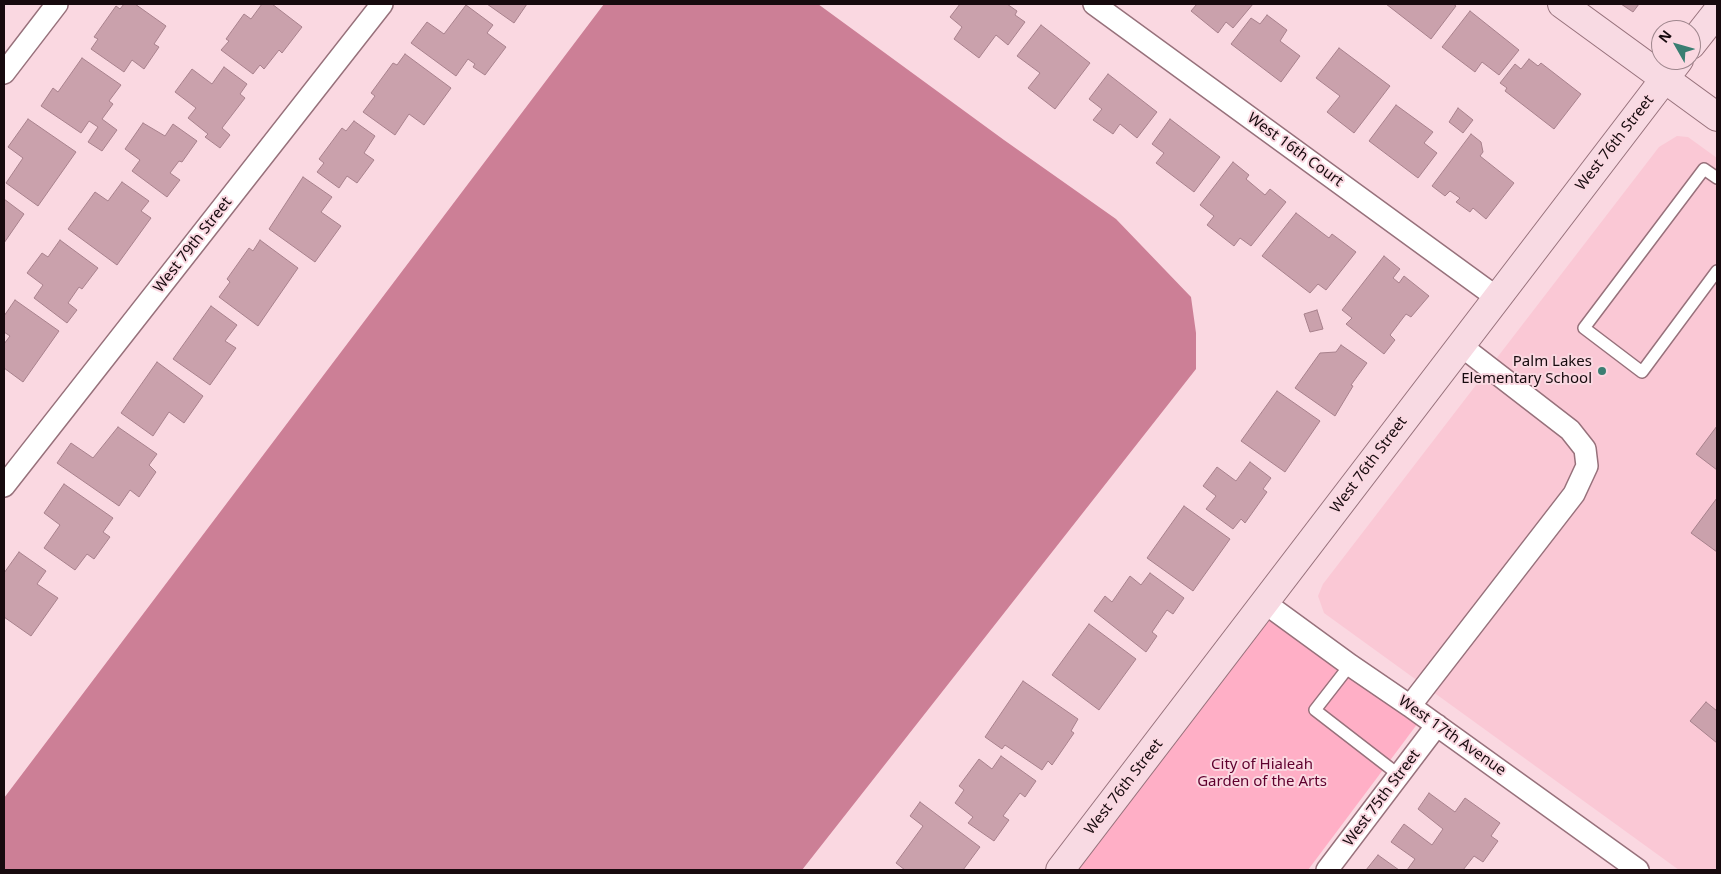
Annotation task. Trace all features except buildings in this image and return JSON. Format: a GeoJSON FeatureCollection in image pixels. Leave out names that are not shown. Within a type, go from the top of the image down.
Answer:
{"type":"FeatureCollection","features":[{"type":"Feature","properties":{"kind":"street"},"geometry":{"type":"LineString","coordinates":[[4,73],[57,4]]}},
{"type":"Feature","properties":{"kind":"street","name":"West 79th Street"},"geometry":{"type":"LineString","coordinates":[[4,486],[382,4]]}},
{"type":"Feature","properties":{"kind":"street","name":"West 16th Court"},"geometry":{"type":"LineString","coordinates":[[1094,4],[1496,296]]}},
{"type":"Feature","properties":{"kind":"street"},"geometry":{"type":"LineString","coordinates":[[1562,4],[1651,57]]}},
{"type":"Feature","properties":{"kind":"street"},"geometry":{"type":"LineString","coordinates":[[1701,32],[1717,12]]}},
{"type":"Feature","properties":{"kind":"street","name":"West 76th Street"},"geometry":{"type":"LineString","coordinates":[[1060,870],[1266,603],[1496,296],[1670,70]]}},
{"type":"Feature","properties":{"kind":"street"},"geometry":{"type":"LineString","coordinates":[[1672,70],[1717,117]]}},
{"type":"Feature","properties":{"kind":"street"},"geometry":{"type":"LineString","coordinates":[[1410,706],[1574,494],[1588,466],[1585,448],[1570,430],[1460,345]]}},
{"type":"Feature","properties":{"kind":"street","name":"West 17th Avenue"},"geometry":{"type":"LineString","coordinates":[[1266,603],[1350,666],[1437,725],[1638,870]]}},
{"type":"Feature","properties":{"kind":"street","name":"West 75th Street"},"geometry":{"type":"LineString","coordinates":[[1327,870],[1437,725]]}},
{"type":"Feature","properties":{"kind":"lane"},"geometry":{"type":"LineString","coordinates":[[1717,178],[1704,169],[1584,328],[1642,372],[1717,270]]}},
{"type":"Feature","properties":{"kind":"lane"},"geometry":{"type":"LineString","coordinates":[[1350,666],[1315,710],[1399,775]]}},
{"type":"Feature","properties":{"kind":"shaded area"},"geometry":{"type":"Polygon","coordinates":[[[604,4],[818,4],[1116,219],[1191,297],[1196,333],[1196,369],[802,870],[4,870],[4,798],[604,4]]]}},
{"type":"Feature","properties":{"kind":"shaded area","name":"Palm Lakes Elementary School"},"geometry":{"type":"Polygon","coordinates":[[[1677,136],[1688,137],[1717,158],[1717,870],[1679,870],[1324,613],[1318,596],[1323,584],[1659,147],[1677,136]]]}},
{"type":"Feature","properties":{"kind":"green space","name":"City of Hialeah Garden of the Arts"},"geometry":{"type":"Polygon","coordinates":[[[1271,607],[1421,719],[1308,870],[1070,870],[1271,607]]]}},
{"type":"Feature","properties":{"kind":"place","name":"Palm Lakes Elementary School"},"geometry":{"type":"Point","coordinates":[1602,371]}}]}
